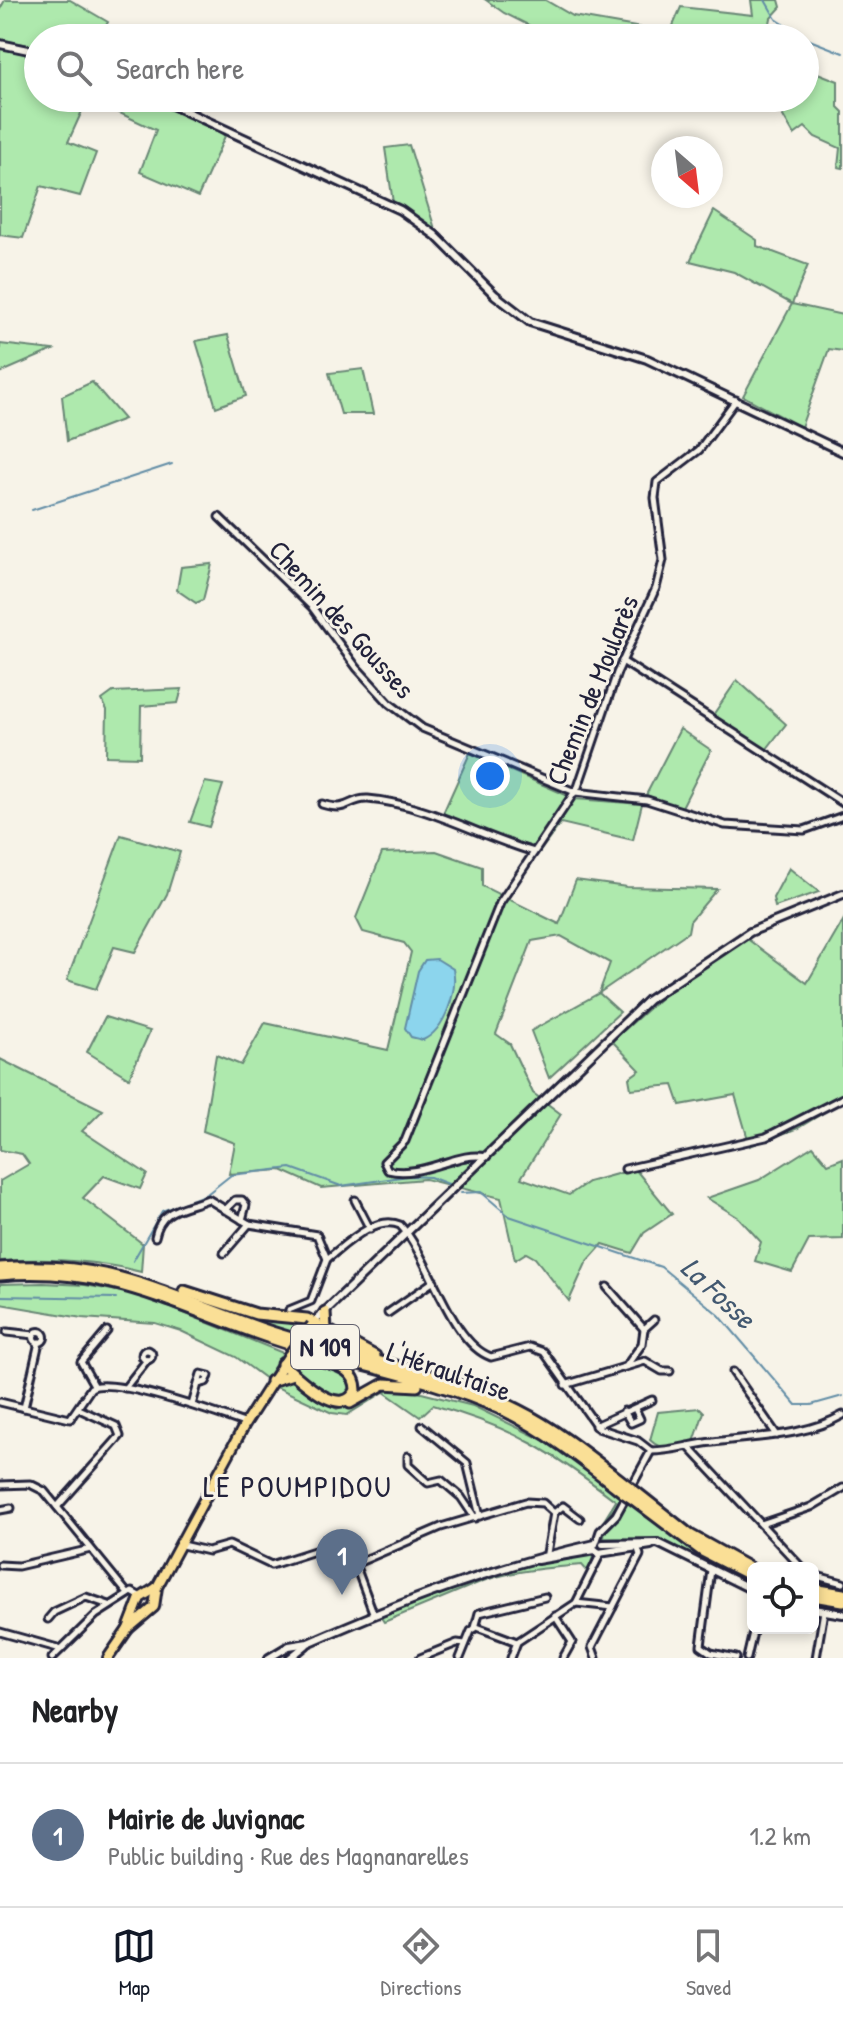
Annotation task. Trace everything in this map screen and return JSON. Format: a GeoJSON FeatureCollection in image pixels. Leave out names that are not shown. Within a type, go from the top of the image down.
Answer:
{"type":"FeatureCollection","features":[{"type":"Feature","properties":{"kind":"highway"},"geometry":{"type":"LineString","coordinates":[[0,1267],[42,1263],[107,1269],[256,1314],[313,1324],[366,1353],[456,1385]]}},
{"type":"Feature","properties":{"kind":"highway","name":"L'Héraultaise"},"geometry":{"type":"LineString","coordinates":[[0,1267],[42,1266],[106,1272],[166,1290],[285,1336],[456,1385],[504,1403],[544,1425],[702,1551],[747,1574]]}},
{"type":"Feature","properties":{"kind":"highway"},"geometry":{"type":"LineString","coordinates":[[0,1275],[72,1278],[136,1290],[261,1341],[344,1368],[354,1379],[356,1390],[346,1401],[334,1401],[294,1375],[271,1381]]}},
{"type":"Feature","properties":{"kind":"highway","name":"L'Héraultaise"},"geometry":{"type":"LineString","coordinates":[[0,1275],[78,1275],[132,1286],[269,1338],[484,1402],[556,1440],[690,1535],[747,1567]]}},
{"type":"Feature","properties":{"kind":"highway"},"geometry":{"type":"LineString","coordinates":[[325,1312],[326,1330]]}},
{"type":"Feature","properties":{"kind":"highway"},"geometry":{"type":"LineString","coordinates":[[285,1361],[294,1375],[326,1403],[338,1406],[384,1384],[428,1388],[501,1412],[556,1440]]}},
{"type":"Feature","properties":{"kind":"highway"},"geometry":{"type":"LineString","coordinates":[[819,1590],[843,1594]]}},
{"type":"Feature","properties":{"kind":"highway"},"geometry":{"type":"LineString","coordinates":[[819,1597],[843,1601]]}},
{"type":"Feature","properties":{"kind":"main road"},"geometry":{"type":"LineString","coordinates":[[108,1658],[182,1545],[271,1381],[313,1324]]}},
{"type":"Feature","properties":{"kind":"main road"},"geometry":{"type":"LineString","coordinates":[[128,1629],[154,1607],[145,1599]]}},
{"type":"Feature","properties":{"kind":"street"},"geometry":{"type":"LineString","coordinates":[[0,44],[24,49]]}},
{"type":"Feature","properties":{"kind":"street"},"geometry":{"type":"LineString","coordinates":[[187,112],[400,210],[435,235],[495,295],[530,322],[647,359],[737,399],[843,452]]}},
{"type":"Feature","properties":{"kind":"street","name":"Chemin de Moularès"},"geometry":{"type":"LineString","coordinates":[[486,1158],[476,1155],[431,1169],[407,1172],[388,1170],[384,1162],[405,1141],[500,903],[575,792],[622,661],[656,588],[663,560],[655,498],[657,482],[696,453],[737,399]]}},
{"type":"Feature","properties":{"kind":"street","name":"Chemin des Gousses"},"geometry":{"type":"LineString","coordinates":[[219,517],[312,607],[357,668],[400,714],[422,728],[575,792],[647,800],[691,816],[744,828],[804,830],[843,816]]}},
{"type":"Feature","properties":{"kind":"street"},"geometry":{"type":"LineString","coordinates":[[622,661],[843,803]]}},
{"type":"Feature","properties":{"kind":"street"},"geometry":{"type":"LineString","coordinates":[[322,804],[340,809],[369,799],[449,819],[534,852]]}},
{"type":"Feature","properties":{"kind":"street"},"geometry":{"type":"LineString","coordinates":[[313,1324],[665,987],[750,932],[843,894]]}},
{"type":"Feature","properties":{"kind":"street"},"geometry":{"type":"LineString","coordinates":[[625,1169],[766,1137],[843,1098]]}},
{"type":"Feature","properties":{"kind":"street"},"geometry":{"type":"LineString","coordinates":[[155,1237],[164,1216],[174,1209],[208,1199],[246,1222],[317,1235],[327,1259]]}},
{"type":"Feature","properties":{"kind":"street"},"geometry":{"type":"LineString","coordinates":[[224,1253],[246,1222],[246,1205],[242,1200],[235,1200],[225,1210]]}},
{"type":"Feature","properties":{"kind":"street"},"geometry":{"type":"LineString","coordinates":[[355,1200],[370,1229]]}},
{"type":"Feature","properties":{"kind":"street"},"geometry":{"type":"LineString","coordinates":[[289,1310],[311,1301],[327,1259],[370,1229],[394,1222],[406,1233],[479,1350],[491,1357],[536,1348],[552,1359],[565,1385],[595,1426],[604,1433],[638,1441],[651,1451],[674,1452],[688,1446],[808,1429],[843,1415]]}},
{"type":"Feature","properties":{"kind":"street"},"geometry":{"type":"LineString","coordinates":[[388,1313],[434,1281]]}},
{"type":"Feature","properties":{"kind":"street"},"geometry":{"type":"LineString","coordinates":[[607,1287],[644,1329]]}},
{"type":"Feature","properties":{"kind":"street"},"geometry":{"type":"LineString","coordinates":[[626,1366],[642,1344],[644,1329],[654,1320]]}},
{"type":"Feature","properties":{"kind":"street"},"geometry":{"type":"LineString","coordinates":[[94,1386],[81,1362],[107,1331]]}},
{"type":"Feature","properties":{"kind":"street"},"geometry":{"type":"LineString","coordinates":[[7,1332],[43,1333],[24,1408]]}},
{"type":"Feature","properties":{"kind":"street"},"geometry":{"type":"LineString","coordinates":[[125,1388],[147,1360]]}},
{"type":"Feature","properties":{"kind":"street"},"geometry":{"type":"LineString","coordinates":[[565,1385],[645,1361],[662,1371],[670,1371]]}},
{"type":"Feature","properties":{"kind":"street"},"geometry":{"type":"LineString","coordinates":[[733,1372],[777,1435]]}},
{"type":"Feature","properties":{"kind":"street"},"geometry":{"type":"LineString","coordinates":[[0,1402],[70,1419],[94,1386],[103,1383],[192,1405],[245,1424]]}},
{"type":"Feature","properties":{"kind":"street"},"geometry":{"type":"LineString","coordinates":[[192,1405],[198,1384]]}},
{"type":"Feature","properties":{"kind":"street"},"geometry":{"type":"LineString","coordinates":[[635,1409],[652,1400]]}},
{"type":"Feature","properties":{"kind":"street"},"geometry":{"type":"LineString","coordinates":[[595,1426],[633,1406],[640,1419],[631,1423],[624,1411]]}},
{"type":"Feature","properties":{"kind":"street"},"geometry":{"type":"LineString","coordinates":[[57,1507],[120,1436],[116,1426],[79,1409]]}},
{"type":"Feature","properties":{"kind":"street"},"geometry":{"type":"LineString","coordinates":[[422,1426],[467,1463],[478,1517]]}},
{"type":"Feature","properties":{"kind":"street"},"geometry":{"type":"LineString","coordinates":[[688,1446],[796,1562]]}},
{"type":"Feature","properties":{"kind":"street"},"geometry":{"type":"LineString","coordinates":[[511,1658],[517,1642],[576,1603],[599,1549],[599,1534],[616,1515],[651,1451]]}},
{"type":"Feature","properties":{"kind":"street"},"geometry":{"type":"LineString","coordinates":[[408,1456],[408,1465],[428,1483],[441,1480],[478,1517]]}},
{"type":"Feature","properties":{"kind":"street"},"geometry":{"type":"LineString","coordinates":[[0,1485],[35,1486],[57,1507],[128,1594]]}},
{"type":"Feature","properties":{"kind":"street"},"geometry":{"type":"LineString","coordinates":[[761,1524],[811,1507],[843,1488]]}},
{"type":"Feature","properties":{"kind":"street"},"geometry":{"type":"LineString","coordinates":[[182,1545],[208,1551],[229,1545],[271,1565],[327,1547],[349,1564],[355,1564],[441,1527],[530,1501],[543,1503],[554,1513]]}},
{"type":"Feature","properties":{"kind":"street"},"geometry":{"type":"LineString","coordinates":[[547,1553],[554,1513],[563,1506],[580,1519]]}},
{"type":"Feature","properties":{"kind":"street"},"geometry":{"type":"LineString","coordinates":[[0,1510],[11,1508]]}},
{"type":"Feature","properties":{"kind":"street"},"geometry":{"type":"LineString","coordinates":[[495,1569],[637,1541],[666,1548],[747,1587]]}},
{"type":"Feature","properties":{"kind":"street"},"geometry":{"type":"LineString","coordinates":[[596,1658],[592,1647],[640,1555],[636,1546]]}},
{"type":"Feature","properties":{"kind":"street"},"geometry":{"type":"LineString","coordinates":[[269,1658],[281,1656],[374,1615],[495,1569],[547,1553],[636,1546],[666,1548]]}},
{"type":"Feature","properties":{"kind":"street"},"geometry":{"type":"LineString","coordinates":[[0,1565],[18,1566],[91,1549]]}},
{"type":"Feature","properties":{"kind":"street"},"geometry":{"type":"LineString","coordinates":[[355,1564],[374,1615]]}},
{"type":"Feature","properties":{"kind":"street"},"geometry":{"type":"LineString","coordinates":[[711,1570],[701,1646],[711,1653],[736,1658]]}},
{"type":"Feature","properties":{"kind":"street"},"geometry":{"type":"LineString","coordinates":[[819,1577],[843,1583]]}},
{"type":"Feature","properties":{"kind":"street"},"geometry":{"type":"LineString","coordinates":[[52,1658],[109,1605],[135,1592],[145,1599]]}},
{"type":"Feature","properties":{"kind":"street"},"geometry":{"type":"LineString","coordinates":[[48,1619],[54,1612],[86,1597],[109,1605]]}},
{"type":"Feature","properties":{"kind":"street"},"geometry":{"type":"LineString","coordinates":[[460,1658],[479,1613],[545,1597]]}},
{"type":"Feature","properties":{"kind":"street"},"geometry":{"type":"LineString","coordinates":[[576,1603],[613,1607]]}},
{"type":"Feature","properties":{"kind":"street"},"geometry":{"type":"LineString","coordinates":[[819,1610],[843,1614]]}},
{"type":"Feature","properties":{"kind":"street"},"geometry":{"type":"LineString","coordinates":[[816,1658],[824,1611]]}},
{"type":"Feature","properties":{"kind":"street"},"geometry":{"type":"LineString","coordinates":[[555,1616],[572,1642],[563,1658]]}},
{"type":"Feature","properties":{"kind":"street"},"geometry":{"type":"LineString","coordinates":[[475,1628],[517,1642]]}},
{"type":"Feature","properties":{"kind":"street"},"geometry":{"type":"LineString","coordinates":[[0,1632],[61,1649]]}},
{"type":"Feature","properties":{"kind":"street"},"geometry":{"type":"LineString","coordinates":[[747,1658],[753,1634]]}},
{"type":"Feature","properties":{"kind":"street"},"geometry":{"type":"LineString","coordinates":[[420,1658],[457,1643],[465,1644]]}},
{"type":"Feature","properties":{"kind":"street"},"geometry":{"type":"LineString","coordinates":[[290,1658],[299,1648]]}},
{"type":"Feature","properties":{"kind":"green space"},"geometry":{"type":"Polygon","coordinates":[[[5,0],[70,0],[108,22],[24,24],[24,44],[0,39],[0,9],[5,0]]]}},
{"type":"Feature","properties":{"kind":"green space"},"geometry":{"type":"Polygon","coordinates":[[[486,0],[545,0],[573,16],[619,24],[526,24],[486,0]]]}},
{"type":"Feature","properties":{"kind":"green space"},"geometry":{"type":"Polygon","coordinates":[[[751,0],[779,0],[781,7],[770,24],[674,24],[681,7],[753,15],[751,0]]]}},
{"type":"Feature","properties":{"kind":"green space"},"geometry":{"type":"Polygon","coordinates":[[[0,48],[24,54],[24,112],[82,112],[68,142],[96,153],[80,196],[41,186],[23,238],[0,235],[0,48]]]}},
{"type":"Feature","properties":{"kind":"green space"},"geometry":{"type":"Polygon","coordinates":[[[819,74],[838,81],[838,107],[843,112],[843,168],[838,167],[840,148],[815,137],[805,127],[794,135],[783,112],[819,112],[819,74]]]}},
{"type":"Feature","properties":{"kind":"green space"},"geometry":{"type":"Polygon","coordinates":[[[117,112],[180,112],[225,136],[198,197],[140,172],[156,130],[117,112]]]}},
{"type":"Feature","properties":{"kind":"green space"},"geometry":{"type":"Polygon","coordinates":[[[409,145],[435,229],[393,203],[385,148],[409,145]]]}},
{"type":"Feature","properties":{"kind":"green space"},"geometry":{"type":"Polygon","coordinates":[[[714,211],[757,240],[757,246],[808,265],[792,304],[734,272],[690,261],[714,211]]]}},
{"type":"Feature","properties":{"kind":"green space"},"geometry":{"type":"Polygon","coordinates":[[[792,304],[843,315],[843,351],[829,349],[801,427],[743,396],[792,304]]]}},
{"type":"Feature","properties":{"kind":"green space"},"geometry":{"type":"Polygon","coordinates":[[[228,335],[246,396],[216,407],[196,341],[228,335]]]}},
{"type":"Feature","properties":{"kind":"green space"},"geometry":{"type":"Polygon","coordinates":[[[0,344],[53,350],[0,373],[0,344]]]}},
{"type":"Feature","properties":{"kind":"green space"},"geometry":{"type":"Polygon","coordinates":[[[363,369],[373,414],[341,414],[329,373],[363,369]]]}},
{"type":"Feature","properties":{"kind":"green space"},"geometry":{"type":"Polygon","coordinates":[[[92,382],[124,419],[67,441],[62,396],[92,382]]]}},
{"type":"Feature","properties":{"kind":"green space"},"geometry":{"type":"Polygon","coordinates":[[[212,564],[203,600],[196,603],[177,590],[181,567],[212,564]]]}},
{"type":"Feature","properties":{"kind":"green space"},"geometry":{"type":"Polygon","coordinates":[[[737,680],[786,724],[766,750],[713,715],[737,680]]]}},
{"type":"Feature","properties":{"kind":"green space"},"geometry":{"type":"Polygon","coordinates":[[[182,689],[178,703],[141,706],[140,757],[106,756],[107,710],[102,700],[113,692],[182,689]]]}},
{"type":"Feature","properties":{"kind":"green space"},"geometry":{"type":"Polygon","coordinates":[[[680,729],[711,750],[681,809],[646,795],[680,729]]]}},
{"type":"Feature","properties":{"kind":"green space"},"geometry":{"type":"Polygon","coordinates":[[[470,753],[575,799],[642,804],[633,840],[561,823],[538,854],[440,820],[470,753]]]}},
{"type":"Feature","properties":{"kind":"green space"},"geometry":{"type":"Polygon","coordinates":[[[205,782],[223,785],[209,827],[190,822],[205,782]]]}},
{"type":"Feature","properties":{"kind":"green space"},"geometry":{"type":"Polygon","coordinates":[[[121,835],[180,852],[167,894],[135,952],[114,947],[96,989],[67,980],[121,835]]]}},
{"type":"Feature","properties":{"kind":"green space"},"geometry":{"type":"Polygon","coordinates":[[[436,851],[482,867],[482,886],[559,924],[576,880],[627,887],[717,889],[690,921],[688,932],[599,993],[610,963],[561,936],[532,941],[496,1034],[510,1044],[533,1093],[561,1114],[521,1178],[569,1195],[588,1182],[635,1169],[672,1214],[644,1233],[632,1253],[603,1244],[586,1263],[569,1301],[535,1258],[526,1253],[515,1260],[501,1198],[425,1179],[321,1188],[281,1170],[229,1174],[235,1143],[203,1131],[216,1055],[241,1065],[265,1023],[388,1050],[411,952],[404,943],[363,932],[356,918],[382,853],[436,851]]]}},
{"type":"Feature","properties":{"kind":"green space"},"geometry":{"type":"Polygon","coordinates":[[[789,868],[819,892],[775,907],[773,898],[789,868]]]}},
{"type":"Feature","properties":{"kind":"green space"},"geometry":{"type":"Polygon","coordinates":[[[843,921],[843,1101],[798,1128],[750,1146],[735,1095],[680,1105],[673,1085],[631,1089],[629,1078],[640,1070],[612,1041],[675,985],[746,938],[807,983],[843,921]]]}},
{"type":"Feature","properties":{"kind":"green space"},"geometry":{"type":"Polygon","coordinates":[[[599,993],[620,1012],[549,1078],[531,1031],[599,993]]]}},
{"type":"Feature","properties":{"kind":"green space"},"geometry":{"type":"Polygon","coordinates":[[[105,1017],[150,1031],[129,1078],[87,1052],[105,1017]]]}},
{"type":"Feature","properties":{"kind":"green space"},"geometry":{"type":"Polygon","coordinates":[[[0,1059],[103,1110],[82,1131],[147,1174],[140,1189],[104,1176],[83,1198],[143,1244],[141,1272],[71,1261],[0,1261],[0,1181],[29,1164],[22,1154],[0,1150],[0,1059]]]}},
{"type":"Feature","properties":{"kind":"green space"},"geometry":{"type":"Polygon","coordinates":[[[813,1146],[828,1164],[843,1158],[843,1239],[809,1240],[792,1272],[755,1261],[761,1242],[739,1218],[707,1198],[759,1180],[813,1146]]]}},
{"type":"Feature","properties":{"kind":"green space"},"geometry":{"type":"Polygon","coordinates":[[[0,1284],[85,1285],[139,1295],[283,1353],[266,1379],[236,1357],[181,1331],[155,1323],[82,1318],[0,1304],[0,1284]]]}},
{"type":"Feature","properties":{"kind":"green space"},"geometry":{"type":"Polygon","coordinates":[[[201,1301],[305,1323],[307,1324],[297,1336],[201,1301]]]}},
{"type":"Feature","properties":{"kind":"green space"},"geometry":{"type":"Polygon","coordinates":[[[297,1357],[338,1370],[349,1380],[351,1388],[343,1396],[322,1389],[296,1367],[294,1361],[297,1357]]]}},
{"type":"Feature","properties":{"kind":"green space"},"geometry":{"type":"Polygon","coordinates":[[[291,1380],[316,1399],[337,1409],[380,1389],[394,1386],[473,1406],[543,1440],[623,1498],[601,1525],[616,1501],[552,1455],[510,1433],[433,1405],[420,1417],[384,1392],[347,1415],[332,1413],[274,1386],[291,1380]]]}},
{"type":"Feature","properties":{"kind":"green space"},"geometry":{"type":"Polygon","coordinates":[[[700,1408],[704,1412],[694,1442],[665,1448],[650,1440],[658,1412],[700,1408]]]}},
{"type":"Feature","properties":{"kind":"green space"},"geometry":{"type":"Polygon","coordinates":[[[629,1502],[710,1562],[747,1580],[747,1584],[654,1539],[604,1538],[605,1530],[629,1502]]]}},
{"type":"Feature","properties":{"kind":"green space"},"geometry":{"type":"Polygon","coordinates":[[[588,1552],[593,1557],[588,1572],[582,1565],[503,1575],[384,1622],[380,1616],[480,1575],[588,1552]]]}},
{"type":"Feature","properties":{"kind":"water"},"geometry":{"type":"Polygon","coordinates":[[[437,959],[453,969],[452,998],[438,1028],[431,1035],[423,1040],[411,1037],[405,1028],[418,971],[425,960],[437,959]]]}},
{"type":"Feature","properties":{"kind":"waterway"},"geometry":{"type":"LineString","coordinates":[[765,0],[776,19],[784,24]]}},
{"type":"Feature","properties":{"kind":"waterway"},"geometry":{"type":"LineString","coordinates":[[819,44],[843,53]]}},
{"type":"Feature","properties":{"kind":"waterway"},"geometry":{"type":"LineString","coordinates":[[32,510],[172,464]]}},
{"type":"Feature","properties":{"kind":"waterway","name":"La Fosse"},"geometry":{"type":"LineString","coordinates":[[133,1261],[162,1211],[207,1194],[231,1175],[291,1168],[341,1186],[408,1176],[430,1177],[451,1185]]}},
{"type":"Feature","properties":{"kind":"waterway","name":"La Fosse"},"geometry":{"type":"LineString","coordinates":[[461,1193],[481,1192],[509,1216],[661,1267],[719,1315],[796,1405],[811,1405],[843,1396]]}},
{"type":"Feature","properties":{"kind":"waterway","name":"La Fosse"},"geometry":{"type":"LineString","coordinates":[[0,1296],[116,1298]]}},
{"type":"Feature","properties":{"kind":"place","name":"Mairie de Juvignac"},"geometry":{"type":"Point","coordinates":[342,1595]}},
{"type":"Feature","properties":{"kind":"district","name":"LE POUMPIDOU"},"geometry":{"type":"Point","coordinates":[298,1487]}}]}
